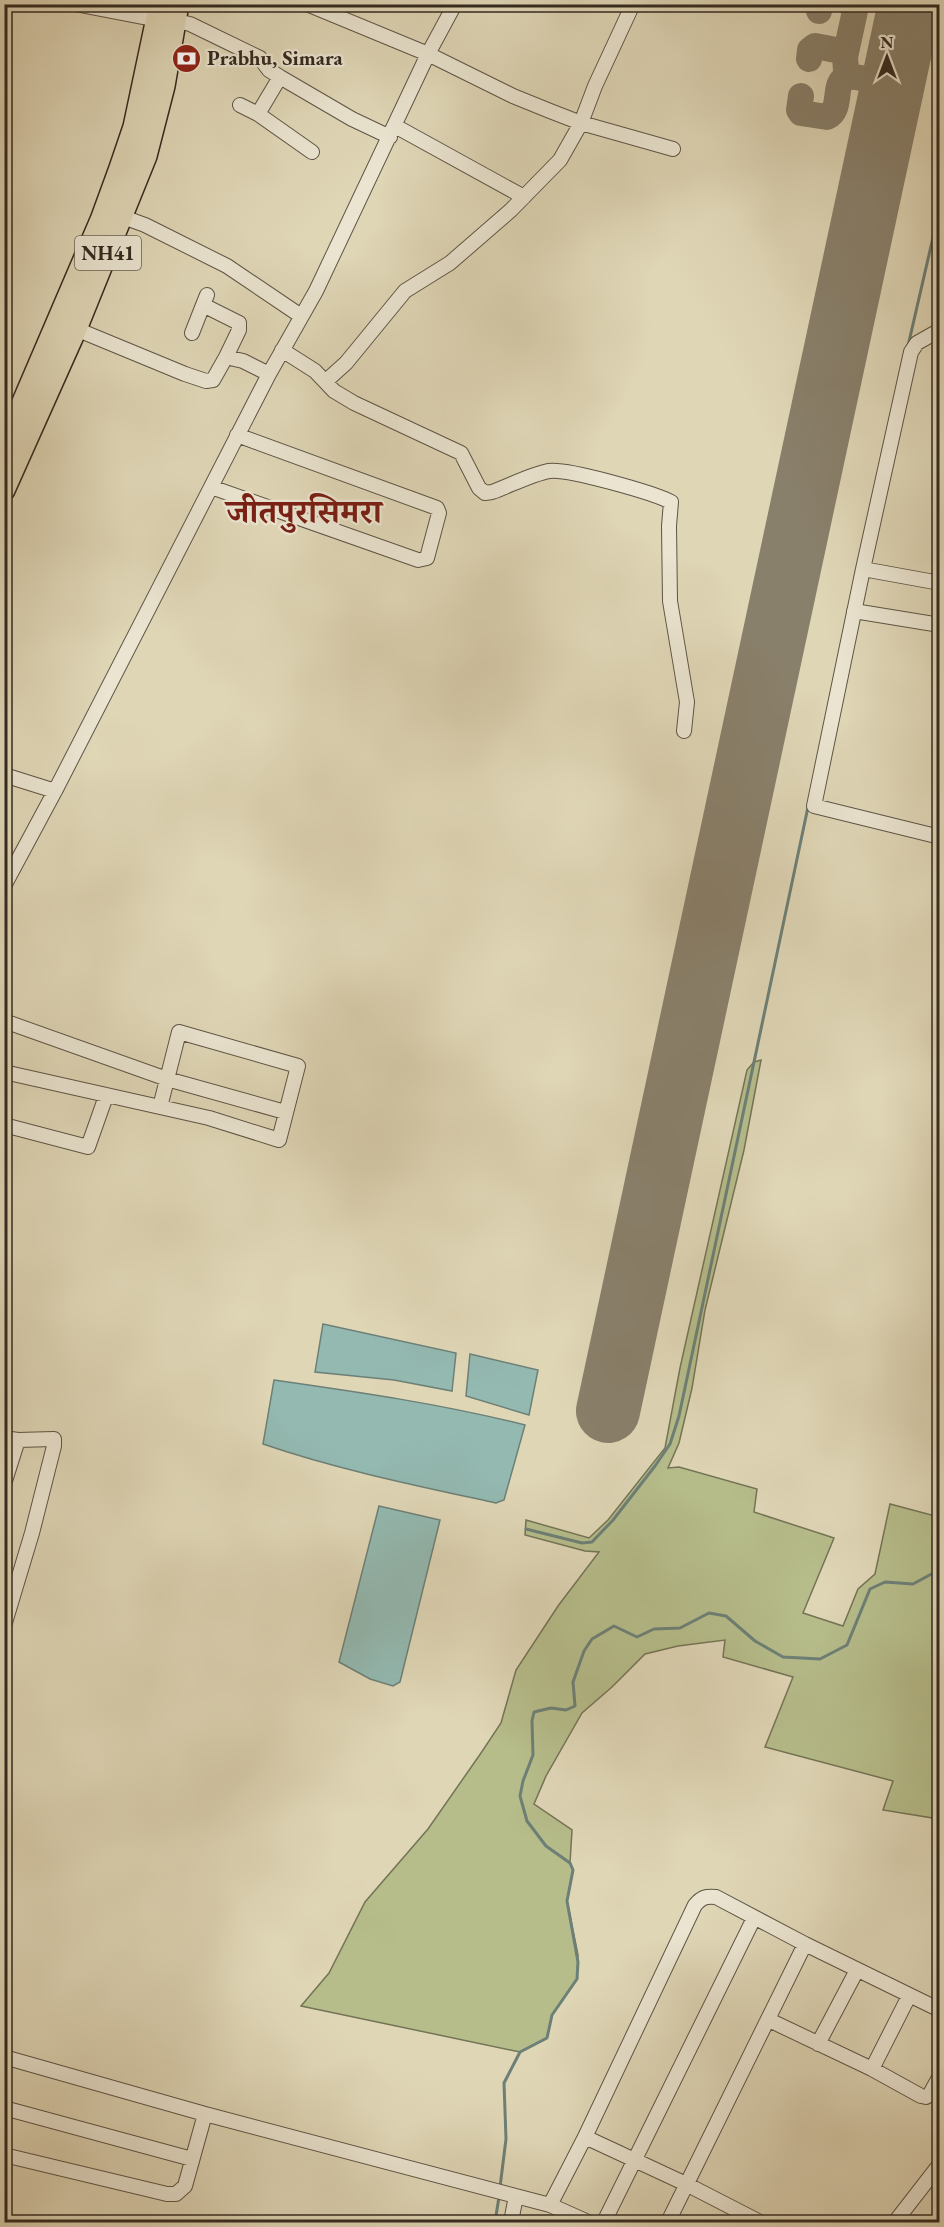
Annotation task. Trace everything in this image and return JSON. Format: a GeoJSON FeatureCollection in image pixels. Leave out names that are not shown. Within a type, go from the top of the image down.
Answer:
{"type":"FeatureCollection","features":[{"type":"Feature","properties":{"kind":"highway","name":"NH41"},"geometry":{"type":"LineString","coordinates":[[4,490],[76,329],[146,156],[164,86],[168,12]]}},
{"type":"Feature","properties":{"kind":"highway","name":"NH41"},"geometry":{"type":"LineString","coordinates":[[4,446],[101,220],[134,127],[168,12]]}},
{"type":"Feature","properties":{"kind":"street"},"geometry":{"type":"LineString","coordinates":[[75,4],[168,12],[260,58],[269,70],[352,119],[393,131],[524,197]]}},
{"type":"Feature","properties":{"kind":"street"},"geometry":{"type":"LineString","coordinates":[[307,4],[428,54],[513,96],[580,123],[673,149]]}},
{"type":"Feature","properties":{"kind":"street"},"geometry":{"type":"LineString","coordinates":[[4,886],[237,435],[316,291],[454,4]]}},
{"type":"Feature","properties":{"kind":"street"},"geometry":{"type":"LineString","coordinates":[[326,381],[346,363],[405,291],[450,263],[524,197],[560,160],[580,123],[633,4]]}},
{"type":"Feature","properties":{"kind":"street"},"geometry":{"type":"LineString","coordinates":[[258,114],[280,77]]}},
{"type":"Feature","properties":{"kind":"street"},"geometry":{"type":"LineString","coordinates":[[240,105],[258,114],[312,152]]}},
{"type":"Feature","properties":{"kind":"street"},"geometry":{"type":"LineString","coordinates":[[123,217],[145,225],[227,266],[301,316]]}},
{"type":"Feature","properties":{"kind":"street"},"geometry":{"type":"LineString","coordinates":[[76,329],[185,374],[206,381],[213,380],[224,364],[239,330],[239,323],[205,300],[192,333]]}},
{"type":"Feature","properties":{"kind":"street"},"geometry":{"type":"LineString","coordinates":[[939,330],[917,343],[911,352],[814,806],[939,837]]}},
{"type":"Feature","properties":{"kind":"street"},"geometry":{"type":"LineString","coordinates":[[282,350],[315,371],[334,391],[354,403],[461,453],[479,488],[485,492],[492,492],[551,471],[585,476],[657,495],[671,502],[670,601],[687,702],[684,731]]}},
{"type":"Feature","properties":{"kind":"street"},"geometry":{"type":"LineString","coordinates":[[226,357],[243,361],[269,374]]}},
{"type":"Feature","properties":{"kind":"street"},"geometry":{"type":"LineString","coordinates":[[211,487],[418,560],[427,558],[439,513],[437,508],[237,435]]}},
{"type":"Feature","properties":{"kind":"street"},"geometry":{"type":"LineString","coordinates":[[863,569],[939,583]]}},
{"type":"Feature","properties":{"kind":"street"},"geometry":{"type":"LineString","coordinates":[[855,611],[939,625]]}},
{"type":"Feature","properties":{"kind":"street"},"geometry":{"type":"LineString","coordinates":[[4,775],[55,791]]}},
{"type":"Feature","properties":{"kind":"street"},"geometry":{"type":"LineString","coordinates":[[4,1021],[167,1079],[285,1112]]}},
{"type":"Feature","properties":{"kind":"street"},"geometry":{"type":"LineString","coordinates":[[4,1072],[209,1118],[279,1140],[298,1066],[179,1032],[160,1107]]}},
{"type":"Feature","properties":{"kind":"street"},"geometry":{"type":"LineString","coordinates":[[4,1125],[88,1147],[106,1096]]}},
{"type":"Feature","properties":{"kind":"street"},"geometry":{"type":"LineString","coordinates":[[4,1484],[11,1439],[54,1439],[33,1533],[4,1626]]}},
{"type":"Feature","properties":{"kind":"street"},"geometry":{"type":"LineString","coordinates":[[550,2205],[585,2137],[695,1905],[701,1899],[707,1896],[716,1898],[939,2010]]}},
{"type":"Feature","properties":{"kind":"street"},"geometry":{"type":"LineString","coordinates":[[604,2223],[754,1918]]}},
{"type":"Feature","properties":{"kind":"street"},"geometry":{"type":"LineString","coordinates":[[668,2223],[805,1944]]}},
{"type":"Feature","properties":{"kind":"street"},"geometry":{"type":"LineString","coordinates":[[818,2044],[857,1970]]}},
{"type":"Feature","properties":{"kind":"street"},"geometry":{"type":"LineString","coordinates":[[873,2069],[909,1996]]}},
{"type":"Feature","properties":{"kind":"street"},"geometry":{"type":"LineString","coordinates":[[769,2020],[873,2069],[926,2097],[930,2094],[939,2076]]}},
{"type":"Feature","properties":{"kind":"street"},"geometry":{"type":"LineString","coordinates":[[4,2057],[205,2114],[550,2205],[588,2223]]}},
{"type":"Feature","properties":{"kind":"street"},"geometry":{"type":"LineString","coordinates":[[4,2108],[192,2159]]}},
{"type":"Feature","properties":{"kind":"street"},"geometry":{"type":"LineString","coordinates":[[4,2155],[167,2194],[176,2194],[185,2186],[205,2114]]}},
{"type":"Feature","properties":{"kind":"street"},"geometry":{"type":"LineString","coordinates":[[585,2137],[686,2184],[760,2223]]}},
{"type":"Feature","properties":{"kind":"street"},"geometry":{"type":"LineString","coordinates":[[895,2223],[939,2163]]}},
{"type":"Feature","properties":{"kind":"street"},"geometry":{"type":"LineString","coordinates":[[503,2193],[511,2223]]}},
{"type":"Feature","properties":{"kind":"green space"},"geometry":{"type":"Polygon","coordinates":[[[761,1060],[744,1150],[705,1310],[692,1388],[679,1443],[668,1468],[679,1467],[757,1489],[754,1512],[834,1538],[803,1613],[843,1626],[858,1589],[875,1574],[890,1504],[939,1517],[939,1819],[883,1810],[893,1781],[765,1747],[793,1677],[723,1657],[725,1640],[678,1646],[645,1654],[582,1713],[546,1776],[534,1804],[572,1830],[570,1863],[573,1870],[567,1901],[578,1955],[577,1979],[552,2015],[547,2038],[520,2052],[301,2006],[329,1973],[365,1902],[428,1829],[501,1723],[516,1670],[558,1606],[599,1552],[585,1551],[525,1535],[526,1520],[589,1538],[608,1520],[665,1448],[680,1368],[747,1070],[754,1062],[761,1060]]]}},
{"type":"Feature","properties":{"kind":"water"},"geometry":{"type":"Polygon","coordinates":[[[323,1324],[456,1353],[452,1391],[394,1380],[315,1372],[323,1324]]]}},
{"type":"Feature","properties":{"kind":"water"},"geometry":{"type":"Polygon","coordinates":[[[470,1354],[538,1370],[529,1415],[466,1396],[470,1354]]]}},
{"type":"Feature","properties":{"kind":"water"},"geometry":{"type":"Polygon","coordinates":[[[274,1380],[431,1405],[525,1425],[504,1500],[496,1503],[408,1484],[320,1462],[263,1444],[274,1380]]]}},
{"type":"Feature","properties":{"kind":"water"},"geometry":{"type":"Polygon","coordinates":[[[379,1506],[440,1520],[400,1682],[393,1686],[370,1679],[339,1662],[379,1506]]]}},
{"type":"Feature","properties":{"kind":"waterway"},"geometry":{"type":"LineString","coordinates":[[908,346],[940,207]]}},
{"type":"Feature","properties":{"kind":"waterway"},"geometry":{"type":"LineString","coordinates":[[526,1529],[582,1543],[592,1542],[613,1520],[670,1444],[679,1416],[808,807]]}},
{"type":"Feature","properties":{"kind":"waterway"},"geometry":{"type":"LineString","coordinates":[[500,2187],[506,2139],[504,2083],[520,2052],[547,2038],[552,2015],[577,1979],[578,1962],[567,1901],[573,1870],[570,1863],[546,1846],[527,1821],[520,1796],[533,1755],[534,1712],[551,1708],[566,1710],[575,1706],[573,1682],[584,1651],[592,1639],[614,1626],[637,1637],[654,1629],[680,1628],[709,1613],[726,1616],[755,1641],[783,1657],[820,1659],[847,1645],[870,1589],[885,1582],[913,1584],[937,1571],[940,1561]]}},
{"type":"Feature","properties":{"kind":"waterway"},"geometry":{"type":"LineString","coordinates":[[495,2222],[499,2197]]}},
{"type":"Feature","properties":{"kind":"taxiway"},"geometry":{"type":"LineString","coordinates":[[819,11],[820,4]]}},
{"type":"Feature","properties":{"kind":"taxiway"},"geometry":{"type":"LineString","coordinates":[[845,57],[855,11],[850,4]]}},
{"type":"Feature","properties":{"kind":"taxiway"},"geometry":{"type":"LineString","coordinates":[[809,59],[810,50],[815,46],[841,51],[845,57],[846,70],[852,76]]}},
{"type":"Feature","properties":{"kind":"taxiway"},"geometry":{"type":"LineString","coordinates":[[872,80],[895,71]]}},
{"type":"Feature","properties":{"kind":"taxiway"},"geometry":{"type":"LineString","coordinates":[[801,96],[799,110],[801,113],[827,117],[836,106],[840,84],[843,79],[850,77],[866,79],[875,84],[888,103]]}},
{"type":"Feature","properties":{"kind":"runway"},"geometry":{"type":"LineString","coordinates":[[608,1411],[910,4]]}},
{"type":"Feature","properties":{"kind":"place","name":"Prabhu, Simara"},"geometry":{"type":"Point","coordinates":[186,58]}},
{"type":"Feature","properties":{"kind":"district","name":"जीतपुरसिमरा"},"geometry":{"type":"Point","coordinates":[304,511]}}]}
